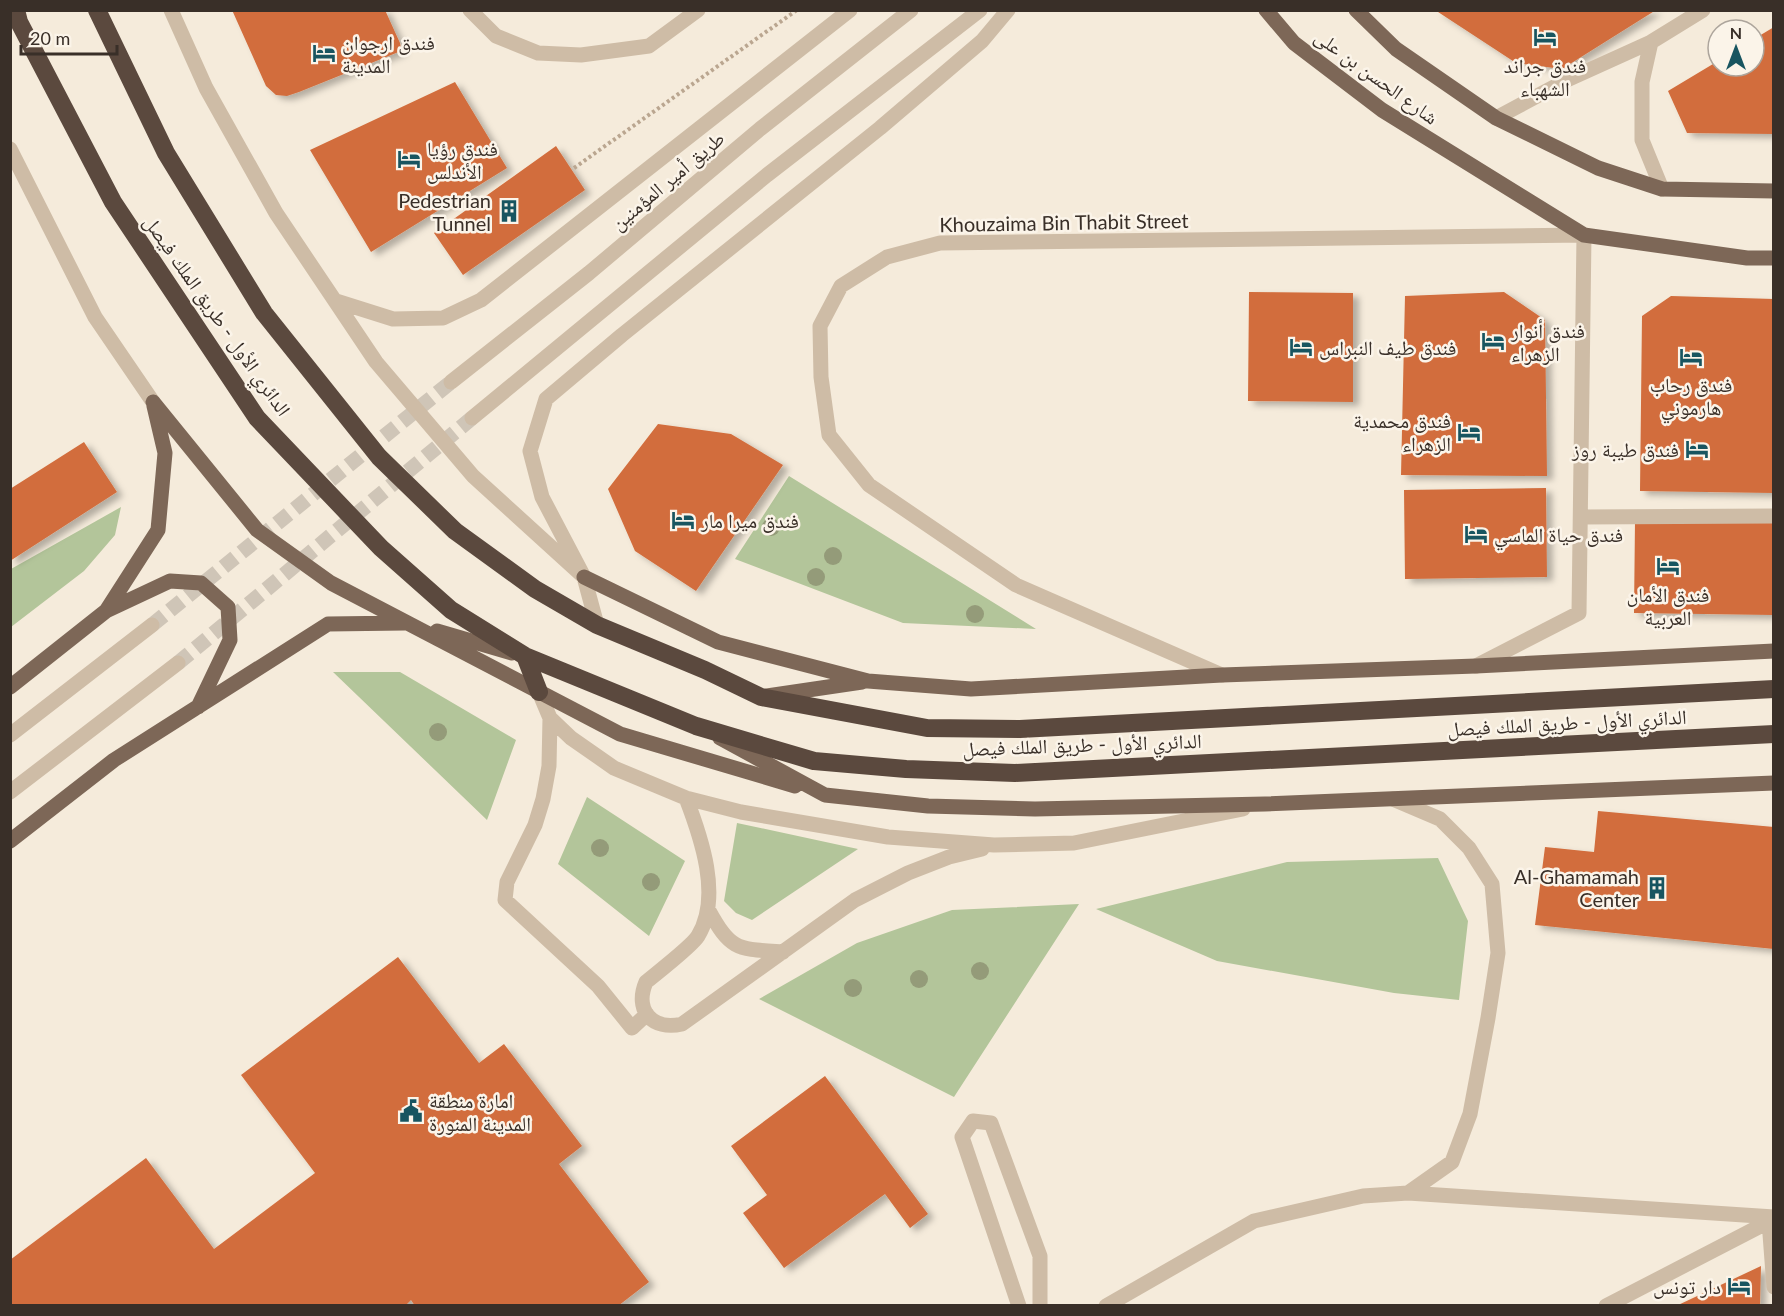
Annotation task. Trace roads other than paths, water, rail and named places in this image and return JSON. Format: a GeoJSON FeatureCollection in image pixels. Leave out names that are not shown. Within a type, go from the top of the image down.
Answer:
{"type":"FeatureCollection","features":[{"type":"Feature","properties":{"kind":"highway","name":"الدائري الأول - طريق الملك فيصل"},"geometry":{"type":"LineString","coordinates":[[16,10],[19,22],[113,202],[257,418],[381,548],[451,610],[525,656],[696,726],[814,761],[906,769],[1015,773],[1773,734]]}},
{"type":"Feature","properties":{"kind":"highway","name":"الدائري الأول - طريق الملك فيصل"},"geometry":{"type":"LineString","coordinates":[[97,10],[166,153],[264,313],[379,457],[455,531],[535,589],[597,625],[705,670],[761,697],[927,728],[1020,729],[1773,689]]}},
{"type":"Feature","properties":{"kind":"highway"},"geometry":{"type":"LineString","coordinates":[[525,656],[539,692]]}},
{"type":"Feature","properties":{"kind":"main road","name":"شارع الحسن بن على"},"geometry":{"type":"LineString","coordinates":[[1266,10],[1294,43],[1382,110],[1584,235]]}},
{"type":"Feature","properties":{"kind":"main road","name":"شارع الحسن بن على"},"geometry":{"type":"LineString","coordinates":[[1356,10],[1396,49],[1496,118],[1598,168],[1662,189]]}},
{"type":"Feature","properties":{"kind":"main road"},"geometry":{"type":"LineString","coordinates":[[1662,189],[1773,191]]}},
{"type":"Feature","properties":{"kind":"main road","name":"Khouzaima Bin Thabit Street"},"geometry":{"type":"LineString","coordinates":[[1584,235],[1747,258],[1773,258]]}},
{"type":"Feature","properties":{"kind":"main road"},"geometry":{"type":"LineString","coordinates":[[106,611],[158,530],[165,453],[153,402]]}},
{"type":"Feature","properties":{"kind":"main road"},"geometry":{"type":"LineString","coordinates":[[153,402],[257,530],[331,583],[620,734],[825,795],[928,806],[1035,808],[1265,804],[1773,783]]}},
{"type":"Feature","properties":{"kind":"main road"},"geometry":{"type":"LineString","coordinates":[[584,577],[718,642],[868,681],[971,689],[1222,675],[1476,666],[1773,651]]}},
{"type":"Feature","properties":{"kind":"main road"},"geometry":{"type":"LineString","coordinates":[[10,687],[106,611],[170,581],[201,583],[228,608],[230,640],[198,707]]}},
{"type":"Feature","properties":{"kind":"main road"},"geometry":{"type":"LineString","coordinates":[[10,841],[114,760],[328,624],[407,623],[525,656]]}},
{"type":"Feature","properties":{"kind":"main road"},"geometry":{"type":"LineString","coordinates":[[761,697],[868,681]]}},
{"type":"Feature","properties":{"kind":"main road"},"geometry":{"type":"LineString","coordinates":[[696,726],[825,795]]}},
{"type":"Feature","properties":{"kind":"street"},"geometry":{"type":"LineString","coordinates":[[171,10],[206,88],[276,213],[376,362],[473,476],[584,577]]}},
{"type":"Feature","properties":{"kind":"street"},"geometry":{"type":"LineString","coordinates":[[470,10],[496,36],[538,53],[581,55],[649,46],[698,10]]}},
{"type":"Feature","properties":{"kind":"street"},"geometry":{"type":"LineString","coordinates":[[336,301],[393,319],[443,318],[482,300],[850,10]]}},
{"type":"Feature","properties":{"kind":"street","name":"طريق أمير المؤمنين"},"geometry":{"type":"LineString","coordinates":[[451,382],[589,273],[760,129],[911,10]]}},
{"type":"Feature","properties":{"kind":"street"},"geometry":{"type":"LineString","coordinates":[[472,418],[767,175],[980,10]]}},
{"type":"Feature","properties":{"kind":"street"},"geometry":{"type":"LineString","coordinates":[[597,625],[584,577],[542,497],[530,451],[546,399],[622,335],[880,128],[982,41],[1008,10]]}},
{"type":"Feature","properties":{"kind":"street"},"geometry":{"type":"LineString","coordinates":[[1496,118],[1567,80],[1651,42],[1703,10]]}},
{"type":"Feature","properties":{"kind":"street"},"geometry":{"type":"LineString","coordinates":[[1651,42],[1641,82],[1642,140],[1662,189]]}},
{"type":"Feature","properties":{"kind":"street"},"geometry":{"type":"LineString","coordinates":[[10,149],[95,317],[153,402]]}},
{"type":"Feature","properties":{"kind":"street"},"geometry":{"type":"LineString","coordinates":[[1476,666],[1579,613],[1584,235]]}},
{"type":"Feature","properties":{"kind":"street","name":"Khouzaima Bin Thabit Street"},"geometry":{"type":"LineString","coordinates":[[1222,675],[1016,585],[869,485],[828,435],[821,378],[820,326],[841,286],[887,257],[940,243],[1584,235]]}},
{"type":"Feature","properties":{"kind":"street"},"geometry":{"type":"LineString","coordinates":[[1581,517],[1773,516]]}},
{"type":"Feature","properties":{"kind":"street"},"geometry":{"type":"LineString","coordinates":[[10,735],[152,625]]}},
{"type":"Feature","properties":{"kind":"street"},"geometry":{"type":"LineString","coordinates":[[10,792],[177,663]]}},
{"type":"Feature","properties":{"kind":"street"},"geometry":{"type":"LineString","coordinates":[[539,692],[550,718],[571,738],[614,768],[686,798],[741,812],[888,837],[994,845],[1074,843],[1265,804]]}},
{"type":"Feature","properties":{"kind":"street"},"geometry":{"type":"LineString","coordinates":[[550,718],[549,766],[543,799],[535,825],[507,882],[506,900],[598,986],[632,1028],[647,1014]]}},
{"type":"Feature","properties":{"kind":"street"},"geometry":{"type":"LineString","coordinates":[[686,798],[704,854],[708,880],[708,909],[698,937],[646,982],[642,998],[647,1014],[654,1021],[663,1025],[682,1024],[855,900],[908,873],[949,857],[994,845]]}},
{"type":"Feature","properties":{"kind":"street"},"geometry":{"type":"LineString","coordinates":[[1393,799],[1440,819],[1469,848],[1492,884],[1498,953],[1470,1114],[1452,1162],[1408,1193]]}},
{"type":"Feature","properties":{"kind":"street"},"geometry":{"type":"LineString","coordinates":[[708,909],[721,932],[734,945],[752,950],[783,952]]}},
{"type":"Feature","properties":{"kind":"street"},"geometry":{"type":"LineString","coordinates":[[1018,1305],[962,1137],[973,1121],[991,1123],[1032,1234],[1040,1256],[1040,1305]]}},
{"type":"Feature","properties":{"kind":"street"},"geometry":{"type":"LineString","coordinates":[[1106,1305],[1254,1221],[1363,1196],[1408,1193],[1772,1219]]}},
{"type":"Feature","properties":{"kind":"street"},"geometry":{"type":"LineString","coordinates":[[1772,1219],[1773,1287]]}},
{"type":"Feature","properties":{"kind":"street"},"geometry":{"type":"LineString","coordinates":[[1606,1305],[1772,1219]]}},
{"type":"Feature","properties":{"kind":"tunnel"},"geometry":{"type":"LineString","coordinates":[[152,625],[451,382]]}},
{"type":"Feature","properties":{"kind":"tunnel"},"geometry":{"type":"LineString","coordinates":[[178,663],[472,418]]}},
{"type":"Feature","properties":{"kind":"place","name":"فندق جراند الشهباء"},"geometry":{"type":"Point","coordinates":[1545,37]}},
{"type":"Feature","properties":{"kind":"place","name":"فندق ارجوان المدينة"},"geometry":{"type":"Point","coordinates":[324,53]}},
{"type":"Feature","properties":{"kind":"place","name":"فندق رؤيا الأندلس"},"geometry":{"type":"Point","coordinates":[409,159]}},
{"type":"Feature","properties":{"kind":"place","name":"Pedestrian Tunnel"},"geometry":{"type":"Point","coordinates":[509,211]}},
{"type":"Feature","properties":{"kind":"place","name":"فندق أنوار الزهراء"},"geometry":{"type":"Point","coordinates":[1493,341]}},
{"type":"Feature","properties":{"kind":"place","name":"فندق طيف النبراس"},"geometry":{"type":"Point","coordinates":[1301,347]}},
{"type":"Feature","properties":{"kind":"place","name":"فندق رحاب هارموني"},"geometry":{"type":"Point","coordinates":[1691,357]}},
{"type":"Feature","properties":{"kind":"place","name":"فندق محمدية الزهراء"},"geometry":{"type":"Point","coordinates":[1469,432]}},
{"type":"Feature","properties":{"kind":"place","name":"فندق طيبة روز"},"geometry":{"type":"Point","coordinates":[1697,449]}},
{"type":"Feature","properties":{"kind":"place","name":"فندق ميرا مار"},"geometry":{"type":"Point","coordinates":[683,520]}},
{"type":"Feature","properties":{"kind":"place","name":"فندق حياة الماسي"},"geometry":{"type":"Point","coordinates":[1476,534]}},
{"type":"Feature","properties":{"kind":"place","name":"فندق الأمان العربية"},"geometry":{"type":"Point","coordinates":[1668,566]}},
{"type":"Feature","properties":{"kind":"place","name":"Al-Ghamamah Center"},"geometry":{"type":"Point","coordinates":[1657,888]}},
{"type":"Feature","properties":{"kind":"place","name":"امارة منطقة المدينة المنورة"},"geometry":{"type":"Point","coordinates":[411,1111]}},
{"type":"Feature","properties":{"kind":"place","name":"دار تونس"},"geometry":{"type":"Point","coordinates":[1739,1286]}}]}
